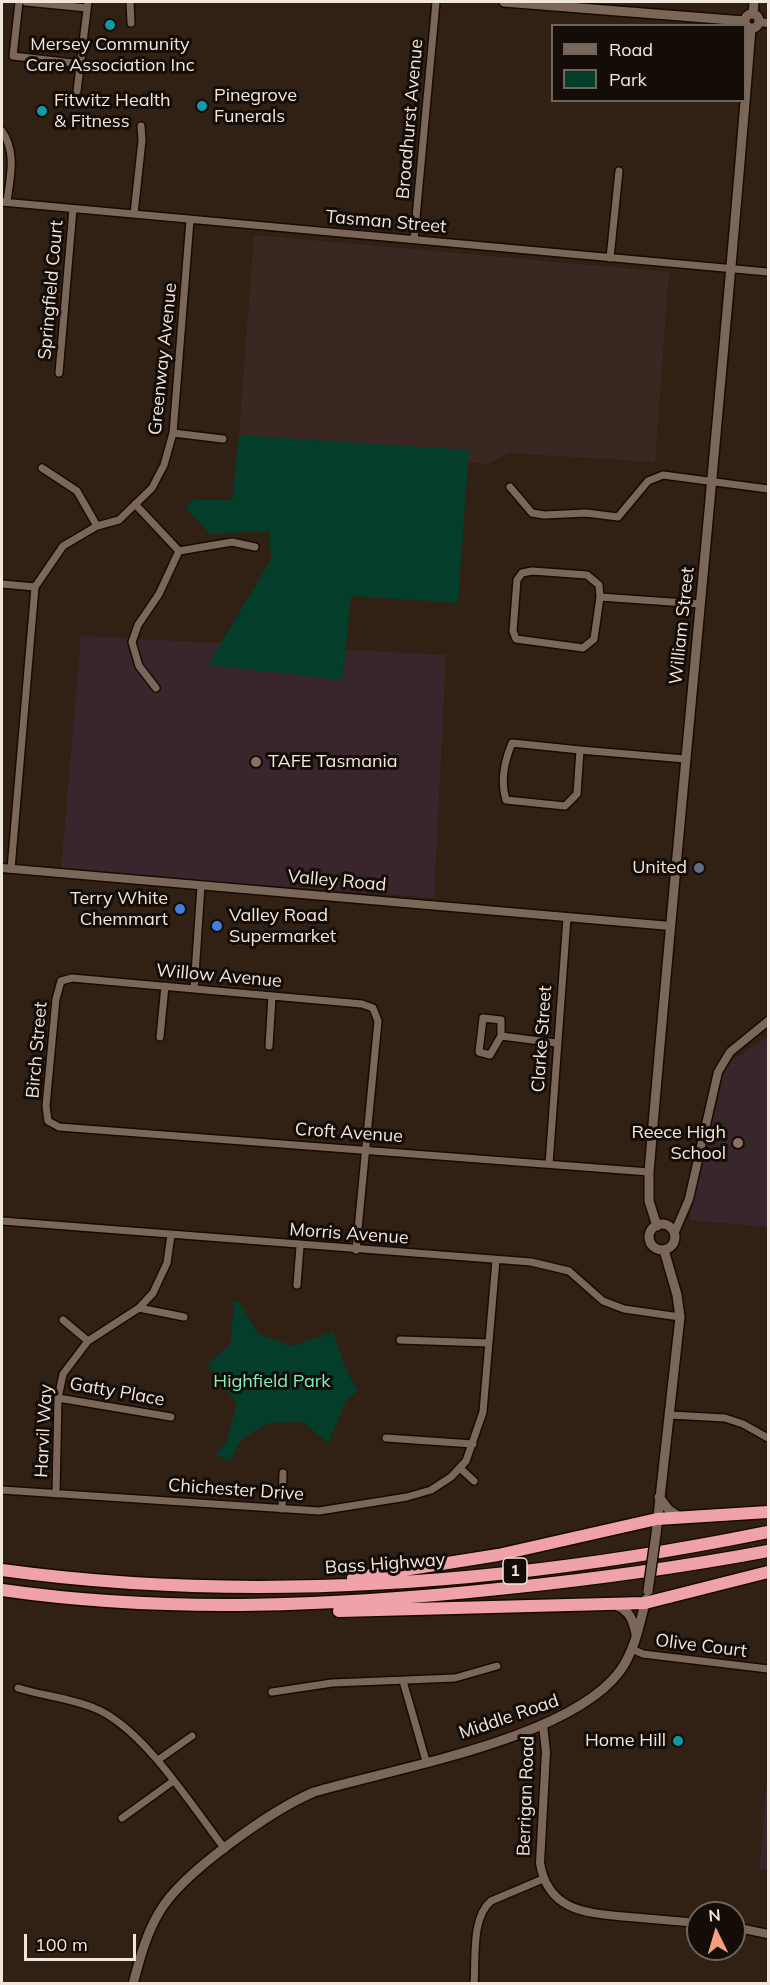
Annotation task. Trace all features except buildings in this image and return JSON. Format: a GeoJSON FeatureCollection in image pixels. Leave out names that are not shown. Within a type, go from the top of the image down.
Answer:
{"type":"FeatureCollection","features":[{"type":"Feature","properties":{"kind":"highway"},"geometry":{"type":"LineString","coordinates":[[260,1588],[382,1574],[498,1555],[657,1519],[768,1512]]}},
{"type":"Feature","properties":{"kind":"highway","name":"Bass Highway"},"geometry":{"type":"LineString","coordinates":[[2,1570],[149,1585],[260,1588],[398,1583],[638,1556],[768,1532]]}},
{"type":"Feature","properties":{"kind":"highway","name":"Bass Highway"},"geometry":{"type":"LineString","coordinates":[[2,1590],[112,1602],[182,1606],[328,1604],[603,1578],[768,1551]]}},
{"type":"Feature","properties":{"kind":"highway"},"geometry":{"type":"LineString","coordinates":[[182,1606],[305,1612],[610,1602],[645,1604],[768,1572]]}},
{"type":"Feature","properties":{"kind":"main road"},"geometry":{"type":"LineString","coordinates":[[504,2],[748,24],[747,15],[760,19]]}},
{"type":"Feature","properties":{"kind":"main road"},"geometry":{"type":"LineString","coordinates":[[754,2],[760,19]]}},
{"type":"Feature","properties":{"kind":"main road","name":"William Street"},"geometry":{"type":"LineString","coordinates":[[746,51],[748,24]]}},
{"type":"Feature","properties":{"kind":"main road","name":"William Street"},"geometry":{"type":"LineString","coordinates":[[657,1226],[649,1201],[649,1172],[685,759],[713,483],[742,102]]}},
{"type":"Feature","properties":{"kind":"main road"},"geometry":{"type":"LineString","coordinates":[[657,1226],[668,1227],[674,1234],[673,1242],[664,1250],[656,1249],[650,1243],[649,1235],[657,1226]]}},
{"type":"Feature","properties":{"kind":"main road","name":"Middle Road"},"geometry":{"type":"LineString","coordinates":[[133,1983],[144,1942],[161,1909],[181,1884],[225,1849],[292,1802],[337,1785],[426,1761],[543,1725],[573,1712],[620,1671],[632,1649],[648,1591],[670,1415],[680,1317],[677,1295],[664,1250]]}},
{"type":"Feature","properties":{"kind":"main road"},"geometry":{"type":"LineString","coordinates":[[659,1497],[669,1510],[682,1518]]}},
{"type":"Feature","properties":{"kind":"main road"},"geometry":{"type":"LineString","coordinates":[[610,1602],[626,1609],[634,1622],[636,1636]]}},
{"type":"Feature","properties":{"kind":"street"},"geometry":{"type":"LineString","coordinates":[[19,2],[13,56],[81,64]]}},
{"type":"Feature","properties":{"kind":"street"},"geometry":{"type":"LineString","coordinates":[[26,2],[88,5],[77,91]]}},
{"type":"Feature","properties":{"kind":"street"},"geometry":{"type":"LineString","coordinates":[[130,2],[131,23]]}},
{"type":"Feature","properties":{"kind":"street","name":"Broadhurst Avenue"},"geometry":{"type":"LineString","coordinates":[[414,239],[436,2]]}},
{"type":"Feature","properties":{"kind":"street"},"geometry":{"type":"LineString","coordinates":[[134,214],[142,140],[141,126]]}},
{"type":"Feature","properties":{"kind":"street"},"geometry":{"type":"LineString","coordinates":[[2,131],[8,141],[12,157],[4,202]]}},
{"type":"Feature","properties":{"kind":"street"},"geometry":{"type":"LineString","coordinates":[[610,258],[619,171]]}},
{"type":"Feature","properties":{"kind":"street","name":"Tasman Street"},"geometry":{"type":"LineString","coordinates":[[4,202],[768,272]]}},
{"type":"Feature","properties":{"kind":"street","name":"Springfield Court"},"geometry":{"type":"LineString","coordinates":[[59,373],[73,209]]}},
{"type":"Feature","properties":{"kind":"street","name":"Greenway Avenue"},"geometry":{"type":"LineString","coordinates":[[35,586],[63,546],[97,526],[119,520],[152,488],[164,465],[173,433],[190,220]]}},
{"type":"Feature","properties":{"kind":"street"},"geometry":{"type":"LineString","coordinates":[[173,433],[223,440]]}},
{"type":"Feature","properties":{"kind":"street"},"geometry":{"type":"LineString","coordinates":[[42,468],[77,491],[97,526]]}},
{"type":"Feature","properties":{"kind":"street"},"geometry":{"type":"LineString","coordinates":[[510,487],[532,513],[544,515],[586,513],[618,518],[648,481],[663,475],[768,489]]}},
{"type":"Feature","properties":{"kind":"street"},"geometry":{"type":"LineString","coordinates":[[135,504],[179,551]]}},
{"type":"Feature","properties":{"kind":"street"},"geometry":{"type":"LineString","coordinates":[[179,551],[232,542],[255,547]]}},
{"type":"Feature","properties":{"kind":"street"},"geometry":{"type":"LineString","coordinates":[[156,688],[139,666],[132,642],[138,625],[159,594],[179,551]]}},
{"type":"Feature","properties":{"kind":"street"},"geometry":{"type":"LineString","coordinates":[[532,571],[587,575],[599,585],[600,597],[594,639],[590,645],[583,648],[516,639],[513,631],[517,580],[522,573],[532,571]]}},
{"type":"Feature","properties":{"kind":"street"},"geometry":{"type":"LineString","coordinates":[[2,584],[35,586],[11,869]]}},
{"type":"Feature","properties":{"kind":"street"},"geometry":{"type":"LineString","coordinates":[[600,597],[700,604]]}},
{"type":"Feature","properties":{"kind":"street"},"geometry":{"type":"LineString","coordinates":[[580,750],[577,794],[565,806],[506,800],[502,787],[505,759],[512,743],[685,759]]}},
{"type":"Feature","properties":{"kind":"street","name":"Valley Road"},"geometry":{"type":"LineString","coordinates":[[2,868],[670,926]]}},
{"type":"Feature","properties":{"kind":"street"},"geometry":{"type":"LineString","coordinates":[[194,989],[201,886]]}},
{"type":"Feature","properties":{"kind":"street","name":"Clarke Street"},"geometry":{"type":"LineString","coordinates":[[549,1164],[556,1043],[567,918]]}},
{"type":"Feature","properties":{"kind":"street","name":"Willow Avenue"},"geometry":{"type":"LineString","coordinates":[[61,981],[72,978],[165,986],[362,1004],[373,1008],[378,1021],[364,1149]]}},
{"type":"Feature","properties":{"kind":"street","name":"Birch Street"},"geometry":{"type":"LineString","coordinates":[[48,1121],[46,1106],[56,999],[61,981]]}},
{"type":"Feature","properties":{"kind":"street"},"geometry":{"type":"LineString","coordinates":[[160,1037],[165,986]]}},
{"type":"Feature","properties":{"kind":"street"},"geometry":{"type":"LineString","coordinates":[[269,1046],[273,996]]}},
{"type":"Feature","properties":{"kind":"street"},"geometry":{"type":"LineString","coordinates":[[483,1018],[501,1020],[501,1036],[490,1055],[479,1052],[483,1018]]}},
{"type":"Feature","properties":{"kind":"street"},"geometry":{"type":"LineString","coordinates":[[674,1234],[687,1206],[718,1072],[730,1052],[768,1022]]}},
{"type":"Feature","properties":{"kind":"street"},"geometry":{"type":"LineString","coordinates":[[501,1036],[556,1043]]}},
{"type":"Feature","properties":{"kind":"street","name":"Croft Avenue"},"geometry":{"type":"LineString","coordinates":[[48,1121],[59,1127],[649,1172]]}},
{"type":"Feature","properties":{"kind":"street"},"geometry":{"type":"LineString","coordinates":[[356,1250],[364,1149]]}},
{"type":"Feature","properties":{"kind":"street","name":"Morris Avenue"},"geometry":{"type":"LineString","coordinates":[[2,1221],[300,1246],[531,1262],[569,1271],[603,1301],[624,1309],[680,1317]]}},
{"type":"Feature","properties":{"kind":"street","name":"Harvil Way"},"geometry":{"type":"LineString","coordinates":[[56,1494],[58,1398],[63,1374],[88,1341],[139,1308],[153,1293],[167,1263],[171,1235]]}},
{"type":"Feature","properties":{"kind":"street"},"geometry":{"type":"LineString","coordinates":[[297,1285],[300,1246]]}},
{"type":"Feature","properties":{"kind":"street","name":"Chichester Drive"},"geometry":{"type":"LineString","coordinates":[[2,1490],[319,1510],[407,1497],[431,1490],[451,1478],[460,1468],[473,1444],[483,1412],[496,1260]]}},
{"type":"Feature","properties":{"kind":"street"},"geometry":{"type":"LineString","coordinates":[[139,1308],[184,1317]]}},
{"type":"Feature","properties":{"kind":"street"},"geometry":{"type":"LineString","coordinates":[[63,1320],[88,1341]]}},
{"type":"Feature","properties":{"kind":"street"},"geometry":{"type":"LineString","coordinates":[[400,1340],[488,1343]]}},
{"type":"Feature","properties":{"kind":"street","name":"Gatty Place"},"geometry":{"type":"LineString","coordinates":[[58,1398],[171,1417]]}},
{"type":"Feature","properties":{"kind":"street"},"geometry":{"type":"LineString","coordinates":[[670,1415],[725,1418],[744,1424],[768,1438]]}},
{"type":"Feature","properties":{"kind":"street"},"geometry":{"type":"LineString","coordinates":[[386,1438],[473,1444]]}},
{"type":"Feature","properties":{"kind":"street"},"geometry":{"type":"LineString","coordinates":[[460,1468],[474,1482]]}},
{"type":"Feature","properties":{"kind":"street"},"geometry":{"type":"LineString","coordinates":[[282,1509],[284,1473]]}},
{"type":"Feature","properties":{"kind":"street","name":"Olive Court"},"geometry":{"type":"LineString","coordinates":[[632,1649],[643,1654],[768,1669]]}},
{"type":"Feature","properties":{"kind":"street"},"geometry":{"type":"LineString","coordinates":[[272,1692],[332,1683],[455,1678],[497,1666]]}},
{"type":"Feature","properties":{"kind":"street"},"geometry":{"type":"LineString","coordinates":[[403,1681],[426,1761]]}},
{"type":"Feature","properties":{"kind":"street"},"geometry":{"type":"LineString","coordinates":[[18,1688],[94,1708],[106,1714],[158,1760],[172,1782],[225,1849]]}},
{"type":"Feature","properties":{"kind":"street","name":"Berrigan Road"},"geometry":{"type":"LineString","coordinates":[[543,1725],[546,1752],[540,1863],[543,1879],[553,1894],[578,1911],[686,1922]]}},
{"type":"Feature","properties":{"kind":"street"},"geometry":{"type":"LineString","coordinates":[[158,1760],[192,1736]]}},
{"type":"Feature","properties":{"kind":"street"},"geometry":{"type":"LineString","coordinates":[[122,1818],[172,1782]]}},
{"type":"Feature","properties":{"kind":"street"},"geometry":{"type":"LineString","coordinates":[[474,1983],[479,1923],[484,1907],[491,1901],[543,1879]]}},
{"type":"Feature","properties":{"kind":"street"},"geometry":{"type":"LineString","coordinates":[[746,1929],[768,1934]]}},
{"type":"Feature","properties":{"kind":"shaded area"},"geometry":{"type":"Polygon","coordinates":[[[254,235],[669,272],[655,462],[509,453],[488,464],[363,453],[239,435],[254,235]]]}},
{"type":"Feature","properties":{"kind":"shaded area","name":"TAFE Tasmania"},"geometry":{"type":"Polygon","coordinates":[[[81,636],[446,655],[434,898],[61,870],[81,636]]]}},
{"type":"Feature","properties":{"kind":"shaded area","name":"Reece High School"},"geometry":{"type":"Polygon","coordinates":[[[768,1036],[768,1227],[689,1220],[726,1065],[768,1036]]]}},
{"type":"Feature","properties":{"kind":"shaded area"},"geometry":{"type":"Polygon","coordinates":[[[766,1789],[768,1789],[768,1870],[760,1869],[766,1789]]]}},
{"type":"Feature","properties":{"kind":"green space"},"geometry":{"type":"Polygon","coordinates":[[[239,435],[469,450],[458,603],[351,596],[343,680],[208,665],[271,559],[269,531],[210,534],[185,508],[193,500],[232,500],[239,435]]]}},
{"type":"Feature","properties":{"kind":"green space","name":"Highfield Park"},"geometry":{"type":"Polygon","coordinates":[[[234,1302],[239,1302],[259,1334],[292,1346],[333,1332],[347,1372],[358,1391],[347,1399],[328,1443],[303,1422],[269,1423],[241,1440],[230,1461],[216,1455],[226,1442],[237,1404],[207,1364],[230,1345],[234,1302]]]}},
{"type":"Feature","properties":{"kind":"place","name":"Mersey Community Care Association Inc"},"geometry":{"type":"Point","coordinates":[110,25]}},
{"type":"Feature","properties":{"kind":"place","name":"Pinegrove Funerals"},"geometry":{"type":"Point","coordinates":[202,106]}},
{"type":"Feature","properties":{"kind":"place","name":"Fitwitz Health & Fitness"},"geometry":{"type":"Point","coordinates":[42,111]}},
{"type":"Feature","properties":{"kind":"place","name":"TAFE Tasmania"},"geometry":{"type":"Point","coordinates":[256,762]}},
{"type":"Feature","properties":{"kind":"place","name":"United"},"geometry":{"type":"Point","coordinates":[699,868]}},
{"type":"Feature","properties":{"kind":"place","name":"Terry White Chemmart"},"geometry":{"type":"Point","coordinates":[180,909]}},
{"type":"Feature","properties":{"kind":"place","name":"Valley Road Supermarket"},"geometry":{"type":"Point","coordinates":[217,926]}},
{"type":"Feature","properties":{"kind":"place","name":"Reece High School"},"geometry":{"type":"Point","coordinates":[738,1143]}},
{"type":"Feature","properties":{"kind":"place","name":"Home Hill"},"geometry":{"type":"Point","coordinates":[678,1741]}}]}
